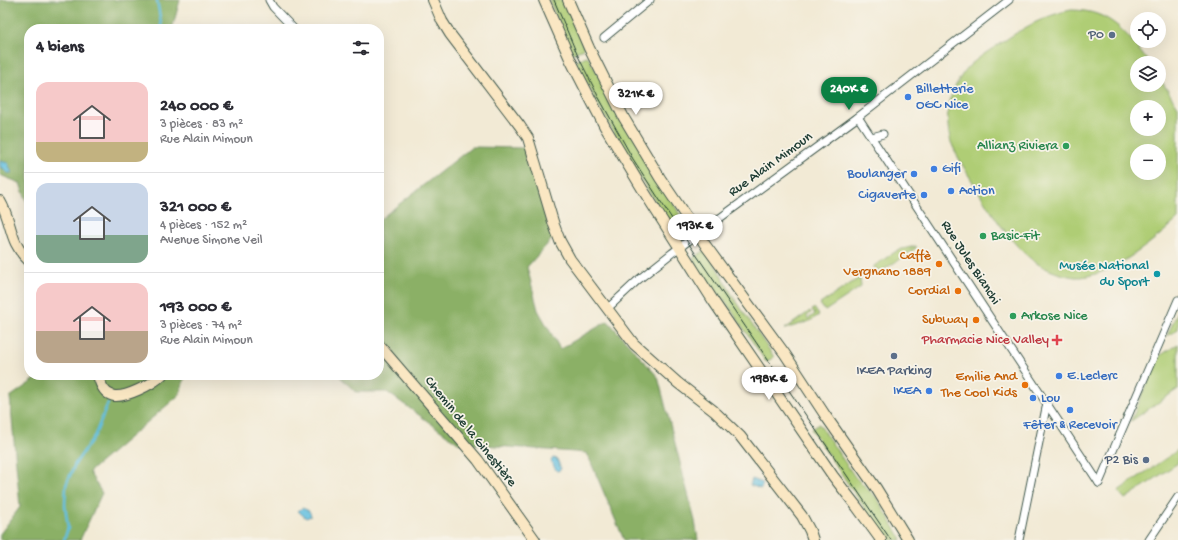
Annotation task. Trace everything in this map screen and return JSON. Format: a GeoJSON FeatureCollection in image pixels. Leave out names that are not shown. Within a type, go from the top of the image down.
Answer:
{"type":"FeatureCollection","features":[{"type":"Feature","properties":{"kind":"main road"},"geometry":{"type":"LineString","coordinates":[[432,0],[450,34],[528,138],[560,241],[570,259],[634,344],[678,383],[714,411],[740,436],[802,516],[813,540]]}},
{"type":"Feature","properties":{"kind":"main road"},"geometry":{"type":"LineString","coordinates":[[544,0],[571,61],[605,127],[643,190],[706,290],[833,476],[858,507],[881,540]]}},
{"type":"Feature","properties":{"kind":"main road"},"geometry":{"type":"LineString","coordinates":[[568,0],[589,48],[624,118],[660,178],[698,234],[785,354],[876,488],[908,540]]}},
{"type":"Feature","properties":{"kind":"main road"},"geometry":{"type":"LineString","coordinates":[[0,201],[6,212],[15,244],[24,257]]}},
{"type":"Feature","properties":{"kind":"main road","name":"Chemin de la Ginestière"},"geometry":{"type":"LineString","coordinates":[[384,351],[478,460],[535,540]]}},
{"type":"Feature","properties":{"kind":"main road"},"geometry":{"type":"LineString","coordinates":[[100,380],[102,387],[110,395],[117,397],[125,396],[148,386],[157,380]]}},
{"type":"Feature","properties":{"kind":"street"},"geometry":{"type":"LineString","coordinates":[[269,0],[273,7],[289,24]]}},
{"type":"Feature","properties":{"kind":"street"},"geometry":{"type":"LineString","coordinates":[[604,38],[650,0]]}},
{"type":"Feature","properties":{"kind":"street","name":"Rue Alain Mimoun"},"geometry":{"type":"LineString","coordinates":[[607,309],[638,280],[680,247],[858,117],[1009,0]]}},
{"type":"Feature","properties":{"kind":"street","name":"Rue Jules Bianchi"},"geometry":{"type":"LineString","coordinates":[[858,117],[1099,482],[1178,300]]}},
{"type":"Feature","properties":{"kind":"street"},"geometry":{"type":"LineString","coordinates":[[872,137],[883,134]]}},
{"type":"Feature","properties":{"kind":"street"},"geometry":{"type":"LineString","coordinates":[[1020,540],[1047,403]]}},
{"type":"Feature","properties":{"kind":"street"},"geometry":{"type":"LineString","coordinates":[[1082,456],[1089,450]]}},
{"type":"Feature","properties":{"kind":"street"},"geometry":{"type":"LineString","coordinates":[[1149,540],[1178,498]]}},
{"type":"Feature","properties":{"kind":"green space"},"geometry":{"type":"Polygon","coordinates":[[[0,0],[180,0],[173,24],[24,24],[24,194],[20,183],[0,175],[0,0]]]}},
{"type":"Feature","properties":{"kind":"green space"},"geometry":{"type":"Polygon","coordinates":[[[549,0],[564,0],[584,48],[583,49],[572,53],[549,0]]]}},
{"type":"Feature","properties":{"kind":"green space","name":"Allianz Riviera"},"geometry":{"type":"Polygon","coordinates":[[[1071,10],[1085,11],[1108,19],[1130,39],[1130,48],[1138,48],[1144,56],[1130,56],[1130,92],[1166,92],[1166,88],[1178,107],[1178,219],[1144,248],[1130,257],[1102,272],[1088,276],[1075,277],[1057,273],[1035,262],[1022,251],[986,204],[959,158],[951,142],[949,134],[949,103],[958,80],[969,66],[1009,37],[1052,15],[1071,10]]]}},
{"type":"Feature","properties":{"kind":"green space"},"geometry":{"type":"Polygon","coordinates":[[[586,56],[588,57],[683,220],[676,228],[673,228],[659,208],[634,167],[576,63],[586,56]]]}},
{"type":"Feature","properties":{"kind":"green space"},"geometry":{"type":"Polygon","coordinates":[[[472,147],[526,148],[553,238],[527,267],[538,310],[560,349],[608,321],[658,377],[695,521],[698,540],[624,540],[587,453],[458,443],[387,392],[356,392],[343,380],[384,380],[384,216],[472,147]]]}},
{"type":"Feature","properties":{"kind":"green space"},"geometry":{"type":"Polygon","coordinates":[[[916,246],[916,248],[882,271],[874,268],[874,266],[898,250],[916,246]]]}},
{"type":"Feature","properties":{"kind":"green space"},"geometry":{"type":"Polygon","coordinates":[[[705,250],[716,266],[732,295],[774,357],[766,362],[725,301],[701,276],[693,258],[705,250]]]}},
{"type":"Feature","properties":{"kind":"green space"},"geometry":{"type":"Polygon","coordinates":[[[859,278],[861,287],[825,311],[820,304],[859,278]]]}},
{"type":"Feature","properties":{"kind":"green space"},"geometry":{"type":"Polygon","coordinates":[[[814,308],[819,315],[810,321],[785,329],[810,311],[811,313],[807,316],[808,319],[815,314],[812,310],[814,308]]]}},
{"type":"Feature","properties":{"kind":"green space"},"geometry":{"type":"Polygon","coordinates":[[[1178,311],[1178,329],[1167,336],[1178,311]]]}},
{"type":"Feature","properties":{"kind":"green space"},"geometry":{"type":"Polygon","coordinates":[[[1178,344],[1178,389],[1131,421],[1158,357],[1178,344]]]}},
{"type":"Feature","properties":{"kind":"green space"},"geometry":{"type":"Polygon","coordinates":[[[34,380],[184,380],[179,395],[89,472],[102,493],[80,540],[0,540],[0,534],[20,507],[10,397],[34,380]]]}},
{"type":"Feature","properties":{"kind":"green space"},"geometry":{"type":"Polygon","coordinates":[[[819,424],[855,477],[877,498],[902,540],[886,540],[811,429],[819,424]]]}},
{"type":"Feature","properties":{"kind":"green space"},"geometry":{"type":"Polygon","coordinates":[[[1178,450],[1178,463],[1125,499],[1118,491],[1178,450]]]}},
{"type":"Feature","properties":{"kind":"water"},"geometry":{"type":"Polygon","coordinates":[[[0,161],[8,163],[12,173],[7,173],[0,167],[0,161]]]}},
{"type":"Feature","properties":{"kind":"water"},"geometry":{"type":"Polygon","coordinates":[[[553,458],[557,459],[561,469],[558,471],[551,461],[553,458]]]}},
{"type":"Feature","properties":{"kind":"water"},"geometry":{"type":"Polygon","coordinates":[[[752,479],[763,483],[761,489],[750,485],[752,479]]]}},
{"type":"Feature","properties":{"kind":"water"},"geometry":{"type":"Polygon","coordinates":[[[302,508],[309,511],[311,516],[306,518],[298,511],[302,508]]]}},
{"type":"Feature","properties":{"kind":"waterway"},"geometry":{"type":"LineString","coordinates":[[157,0],[161,24]]}},
{"type":"Feature","properties":{"kind":"waterway"},"geometry":{"type":"LineString","coordinates":[[64,540],[68,528],[65,505],[66,485],[75,464],[95,435],[108,403]]}},
{"type":"Feature","properties":{"kind":"tram line"},"geometry":{"type":"LineString","coordinates":[[554,0],[577,54],[598,96],[633,159],[678,228],[891,540]]}},
{"type":"Feature","properties":{"kind":"place","name":"P0"},"geometry":{"type":"Point","coordinates":[1112,35]}},
{"type":"Feature","properties":{"kind":"place","name":"Billetterie OGC Nice"},"geometry":{"type":"Point","coordinates":[908,97]}},
{"type":"Feature","properties":{"kind":"place","name":"Allianz Riviera"},"geometry":{"type":"Point","coordinates":[1066,146]}},
{"type":"Feature","properties":{"kind":"place","name":"Gifi"},"geometry":{"type":"Point","coordinates":[934,169]}},
{"type":"Feature","properties":{"kind":"place","name":"Boulanger"},"geometry":{"type":"Point","coordinates":[914,174]}},
{"type":"Feature","properties":{"kind":"place","name":"Action"},"geometry":{"type":"Point","coordinates":[951,191]}},
{"type":"Feature","properties":{"kind":"place","name":"Cigaverte"},"geometry":{"type":"Point","coordinates":[924,195]}},
{"type":"Feature","properties":{"kind":"place","name":"Basic-Fit"},"geometry":{"type":"Point","coordinates":[983,236]}},
{"type":"Feature","properties":{"kind":"place","name":"Caffè Vergnano 1889"},"geometry":{"type":"Point","coordinates":[939,264]}},
{"type":"Feature","properties":{"kind":"place","name":"Musée National du Sport"},"geometry":{"type":"Point","coordinates":[1157,274]}},
{"type":"Feature","properties":{"kind":"place","name":"Cordial"},"geometry":{"type":"Point","coordinates":[958,291]}},
{"type":"Feature","properties":{"kind":"place","name":"Arkose Nice"},"geometry":{"type":"Point","coordinates":[1013,316]}},
{"type":"Feature","properties":{"kind":"place","name":"Subway"},"geometry":{"type":"Point","coordinates":[976,320]}},
{"type":"Feature","properties":{"kind":"place","name":"Pharmacie Nice Valley"},"geometry":{"type":"Point","coordinates":[1057,340]}},
{"type":"Feature","properties":{"kind":"place","name":"IKEA Parking"},"geometry":{"type":"Point","coordinates":[894,356]}},
{"type":"Feature","properties":{"kind":"place","name":"E.Leclerc"},"geometry":{"type":"Point","coordinates":[1059,376]}},
{"type":"Feature","properties":{"kind":"place","name":"Emilie And The Cool Kids"},"geometry":{"type":"Point","coordinates":[1025,385]}},
{"type":"Feature","properties":{"kind":"place","name":"IKEA"},"geometry":{"type":"Point","coordinates":[929,391]}},
{"type":"Feature","properties":{"kind":"place","name":"Lou"},"geometry":{"type":"Point","coordinates":[1033,398]}},
{"type":"Feature","properties":{"kind":"place","name":"Fêter & Recevoir"},"geometry":{"type":"Point","coordinates":[1070,410]}},
{"type":"Feature","properties":{"kind":"place","name":"P2 Bis"},"geometry":{"type":"Point","coordinates":[1146,460]}}]}
